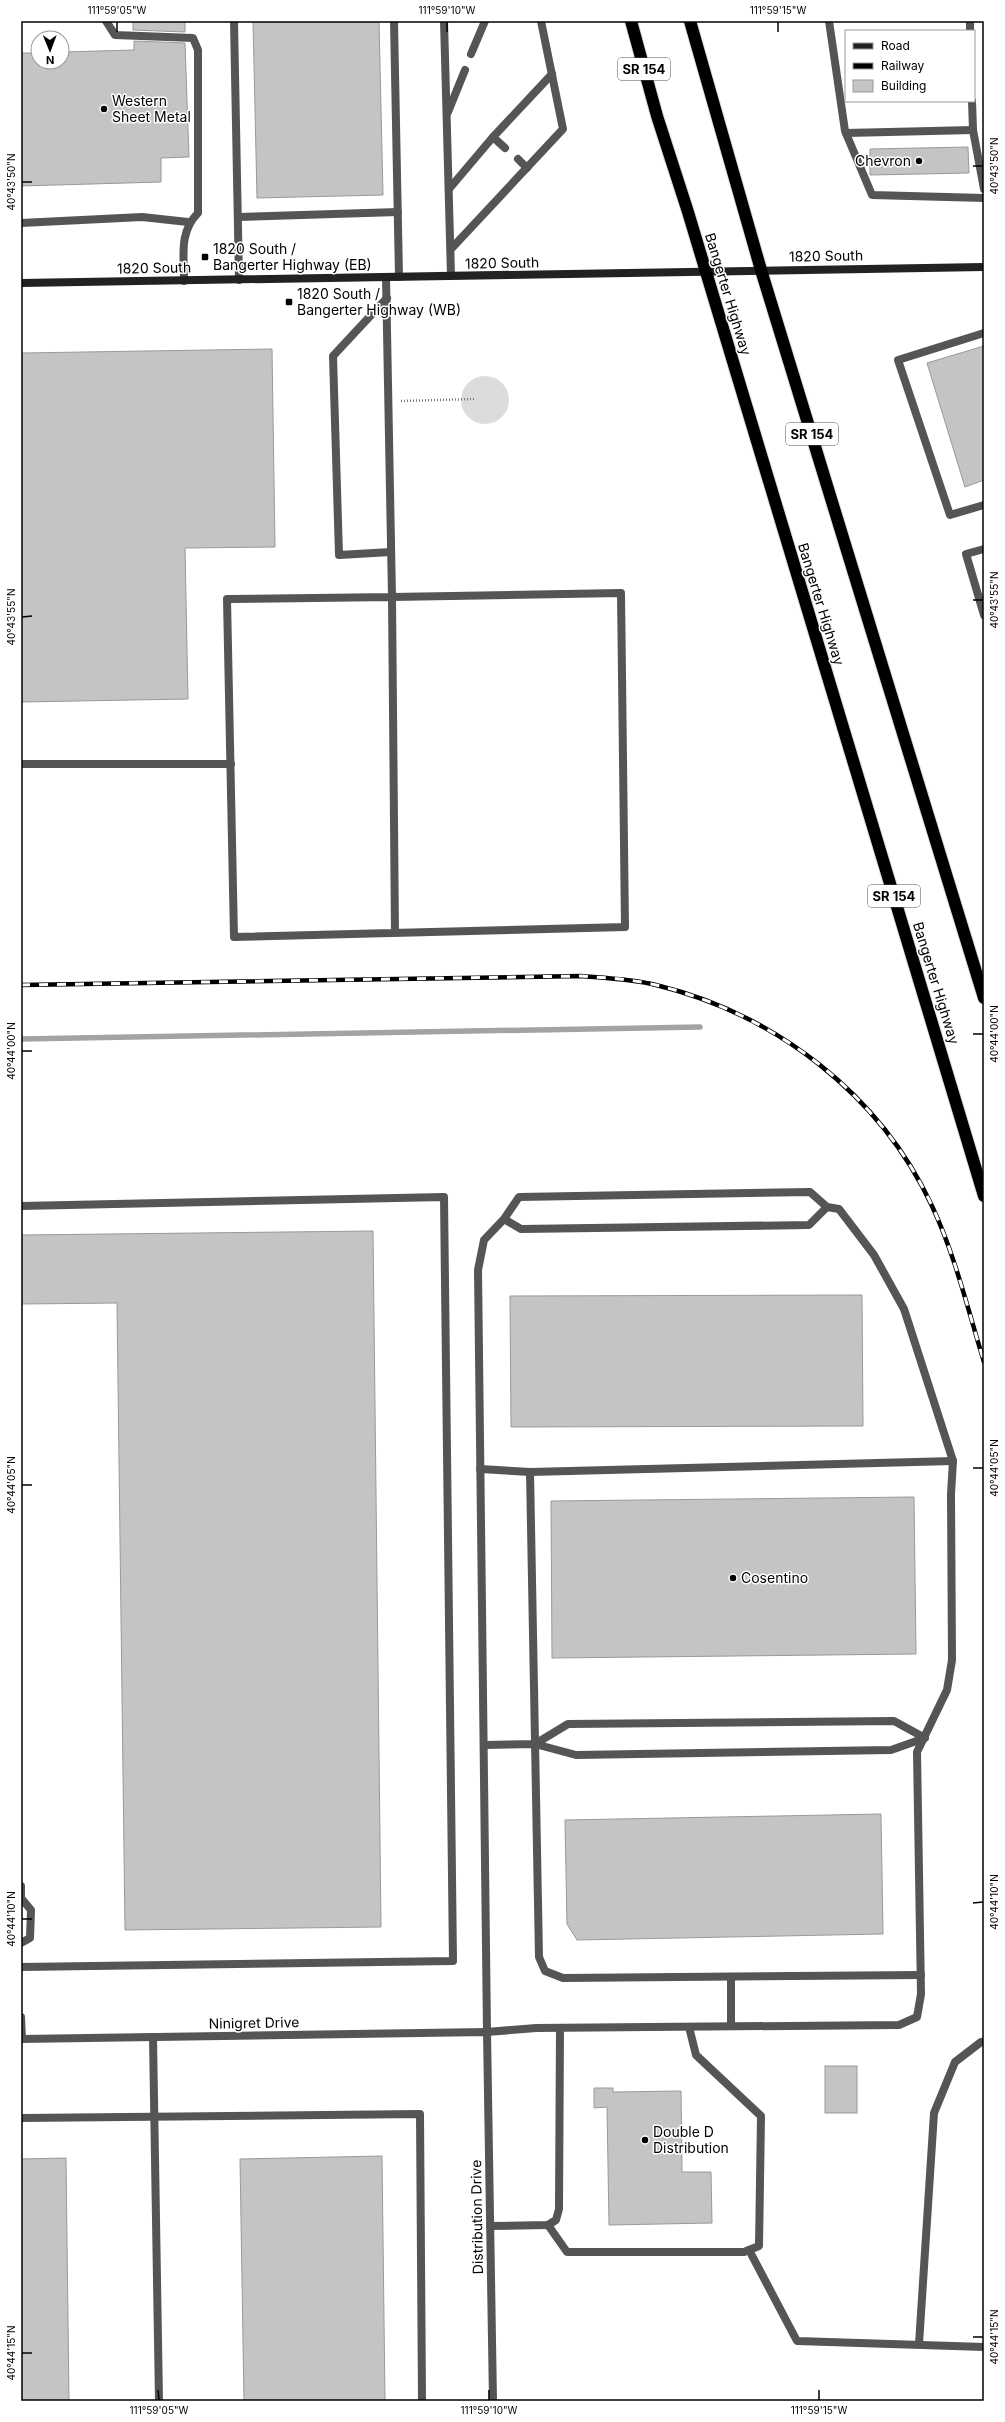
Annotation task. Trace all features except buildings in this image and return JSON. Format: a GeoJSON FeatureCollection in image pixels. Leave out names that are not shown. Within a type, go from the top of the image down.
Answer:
{"type":"FeatureCollection","features":[{"type":"Feature","properties":{"kind":"highway","name":"Bangerter Highway"},"geometry":{"type":"LineString","coordinates":[[631,21],[657,116],[706,272],[984,1196]]}},
{"type":"Feature","properties":{"kind":"highway","name":"SR 154"},"geometry":{"type":"LineString","coordinates":[[690,21],[761,270],[984,998]]}},
{"type":"Feature","properties":{"kind":"street"},"geometry":{"type":"LineString","coordinates":[[106,21],[115,35],[193,38],[198,50],[198,213],[188,222],[184,238],[184,281]]}},
{"type":"Feature","properties":{"kind":"street"},"geometry":{"type":"LineString","coordinates":[[234,21],[239,280]]}},
{"type":"Feature","properties":{"kind":"street"},"geometry":{"type":"LineString","coordinates":[[394,21],[399,277]]}},
{"type":"Feature","properties":{"kind":"street"},"geometry":{"type":"LineString","coordinates":[[444,21],[452,276]]}},
{"type":"Feature","properties":{"kind":"street"},"geometry":{"type":"LineString","coordinates":[[471,54],[485,21]]}},
{"type":"Feature","properties":{"kind":"street"},"geometry":{"type":"LineString","coordinates":[[451,249],[563,129],[541,21]]}},
{"type":"Feature","properties":{"kind":"street"},"geometry":{"type":"LineString","coordinates":[[830,21],[846,133],[872,195],[984,198]]}},
{"type":"Feature","properties":{"kind":"street"},"geometry":{"type":"LineString","coordinates":[[447,115],[465,70]]}},
{"type":"Feature","properties":{"kind":"street"},"geometry":{"type":"LineString","coordinates":[[449,188],[493,137],[552,74]]}},
{"type":"Feature","properties":{"kind":"street"},"geometry":{"type":"LineString","coordinates":[[972,102],[973,130],[984,189]]}},
{"type":"Feature","properties":{"kind":"street"},"geometry":{"type":"LineString","coordinates":[[846,133],[973,130]]}},
{"type":"Feature","properties":{"kind":"street"},"geometry":{"type":"LineString","coordinates":[[493,137],[505,148]]}},
{"type":"Feature","properties":{"kind":"street"},"geometry":{"type":"LineString","coordinates":[[518,160],[527,168]]}},
{"type":"Feature","properties":{"kind":"street"},"geometry":{"type":"LineString","coordinates":[[238,217],[398,212]]}},
{"type":"Feature","properties":{"kind":"street"},"geometry":{"type":"LineString","coordinates":[[21,223],[142,217],[188,222]]}},
{"type":"Feature","properties":{"kind":"street","name":"1820 South"},"geometry":{"type":"LineString","coordinates":[[21,283],[984,267]]}},
{"type":"Feature","properties":{"kind":"street"},"geometry":{"type":"LineString","coordinates":[[386,278],[392,597],[395,933]]}},
{"type":"Feature","properties":{"kind":"street"},"geometry":{"type":"LineString","coordinates":[[387,298],[334,356],[339,555],[391,552]]}},
{"type":"Feature","properties":{"kind":"street"},"geometry":{"type":"LineString","coordinates":[[984,332],[898,360],[950,515],[984,505]]}},
{"type":"Feature","properties":{"kind":"street"},"geometry":{"type":"LineString","coordinates":[[984,549],[966,554],[984,615]]}},
{"type":"Feature","properties":{"kind":"street"},"geometry":{"type":"LineString","coordinates":[[621,594],[626,927],[234,937],[230,764],[227,599],[621,594]]}},
{"type":"Feature","properties":{"kind":"street"},"geometry":{"type":"LineString","coordinates":[[21,764],[230,764]]}},
{"type":"Feature","properties":{"kind":"street","name":"Distribution Drive"},"geometry":{"type":"LineString","coordinates":[[493,2401],[478,1270],[484,1240],[504,1219],[519,1197],[810,1192],[827,1207]]}},
{"type":"Feature","properties":{"kind":"street"},"geometry":{"type":"LineString","coordinates":[[21,1206],[444,1197],[453,1961],[21,1967]]}},
{"type":"Feature","properties":{"kind":"street"},"geometry":{"type":"LineString","coordinates":[[504,1219],[521,1229],[809,1225],[827,1207],[839,1209],[874,1255],[904,1309],[953,1461],[951,1494],[952,1660],[947,1690],[917,1752],[921,1975],[563,1978],[545,1971],[539,1957],[530,1472]]}},
{"type":"Feature","properties":{"kind":"street"},"geometry":{"type":"LineString","coordinates":[[480,1469],[530,1472],[953,1461]]}},
{"type":"Feature","properties":{"kind":"street"},"geometry":{"type":"LineString","coordinates":[[535,1744],[568,1724],[894,1721],[924,1738]]}},
{"type":"Feature","properties":{"kind":"street"},"geometry":{"type":"LineString","coordinates":[[484,1745],[535,1744],[576,1755],[592,1755],[891,1750],[924,1738]]}},
{"type":"Feature","properties":{"kind":"street"},"geometry":{"type":"LineString","coordinates":[[21,1886],[21,1898],[31,1910],[30,1938],[21,1943]]}},
{"type":"Feature","properties":{"kind":"street","name":"Ninigret Drive"},"geometry":{"type":"LineString","coordinates":[[21,2040],[487,2032],[560,2028],[899,2025],[917,2017],[921,1994],[921,1975]]}},
{"type":"Feature","properties":{"kind":"street"},"geometry":{"type":"LineString","coordinates":[[731,1977],[731,2026]]}},
{"type":"Feature","properties":{"kind":"street"},"geometry":{"type":"LineString","coordinates":[[21,2017],[21,2040]]}},
{"type":"Feature","properties":{"kind":"street"},"geometry":{"type":"LineString","coordinates":[[548,2225],[567,2252],[744,2252],[759,2246],[761,2116],[696,2055],[689,2027]]}},
{"type":"Feature","properties":{"kind":"street"},"geometry":{"type":"LineString","coordinates":[[490,2226],[548,2225],[556,2220],[559,2209],[560,2028]]}},
{"type":"Feature","properties":{"kind":"street"},"geometry":{"type":"LineString","coordinates":[[153,2037],[159,2401]]}},
{"type":"Feature","properties":{"kind":"street"},"geometry":{"type":"LineString","coordinates":[[919,2344],[934,2113],[955,2062],[981,2042],[984,2042]]}},
{"type":"Feature","properties":{"kind":"street"},"geometry":{"type":"LineString","coordinates":[[21,2118],[420,2114],[422,2401]]}},
{"type":"Feature","properties":{"kind":"street"},"geometry":{"type":"LineString","coordinates":[[749,2250],[797,2341],[984,2347]]}},
{"type":"Feature","properties":{"kind":"path"},"geometry":{"type":"LineString","coordinates":[[388,402],[474,399]]}},
{"type":"Feature","properties":{"kind":"shaded area"},"geometry":{"type":"Polygon","coordinates":[[[480,376],[490,376],[502,383],[509,395],[509,405],[502,417],[490,424],[480,424],[472,420],[465,413],[461,405],[461,395],[465,387],[472,380],[480,376]]]}},
{"type":"Feature","properties":{"kind":"waterway"},"geometry":{"type":"LineString","coordinates":[[21,1039],[700,1027]]}},
{"type":"Feature","properties":{"kind":"railway"},"geometry":{"type":"LineString","coordinates":[[21,985],[581,976],[638,981],[700,998],[742,1016],[782,1038],[819,1064],[853,1095],[884,1128],[910,1166],[932,1206],[948,1244],[984,1362]]}},
{"type":"Feature","properties":{"kind":"place","name":"Western Sheet Metal"},"geometry":{"type":"Point","coordinates":[104,109]}},
{"type":"Feature","properties":{"kind":"place","name":"Chevron"},"geometry":{"type":"Point","coordinates":[919,161]}},
{"type":"Feature","properties":{"kind":"place","name":"1820 South / Bangerter Highway (EB)"},"geometry":{"type":"Point","coordinates":[205,257]}},
{"type":"Feature","properties":{"kind":"place","name":"1820 South / Bangerter Highway (WB)"},"geometry":{"type":"Point","coordinates":[289,302]}},
{"type":"Feature","properties":{"kind":"place","name":"Cosentino"},"geometry":{"type":"Point","coordinates":[733,1578]}},
{"type":"Feature","properties":{"kind":"place","name":"Double D Distribution"},"geometry":{"type":"Point","coordinates":[645,2140]}}]}
